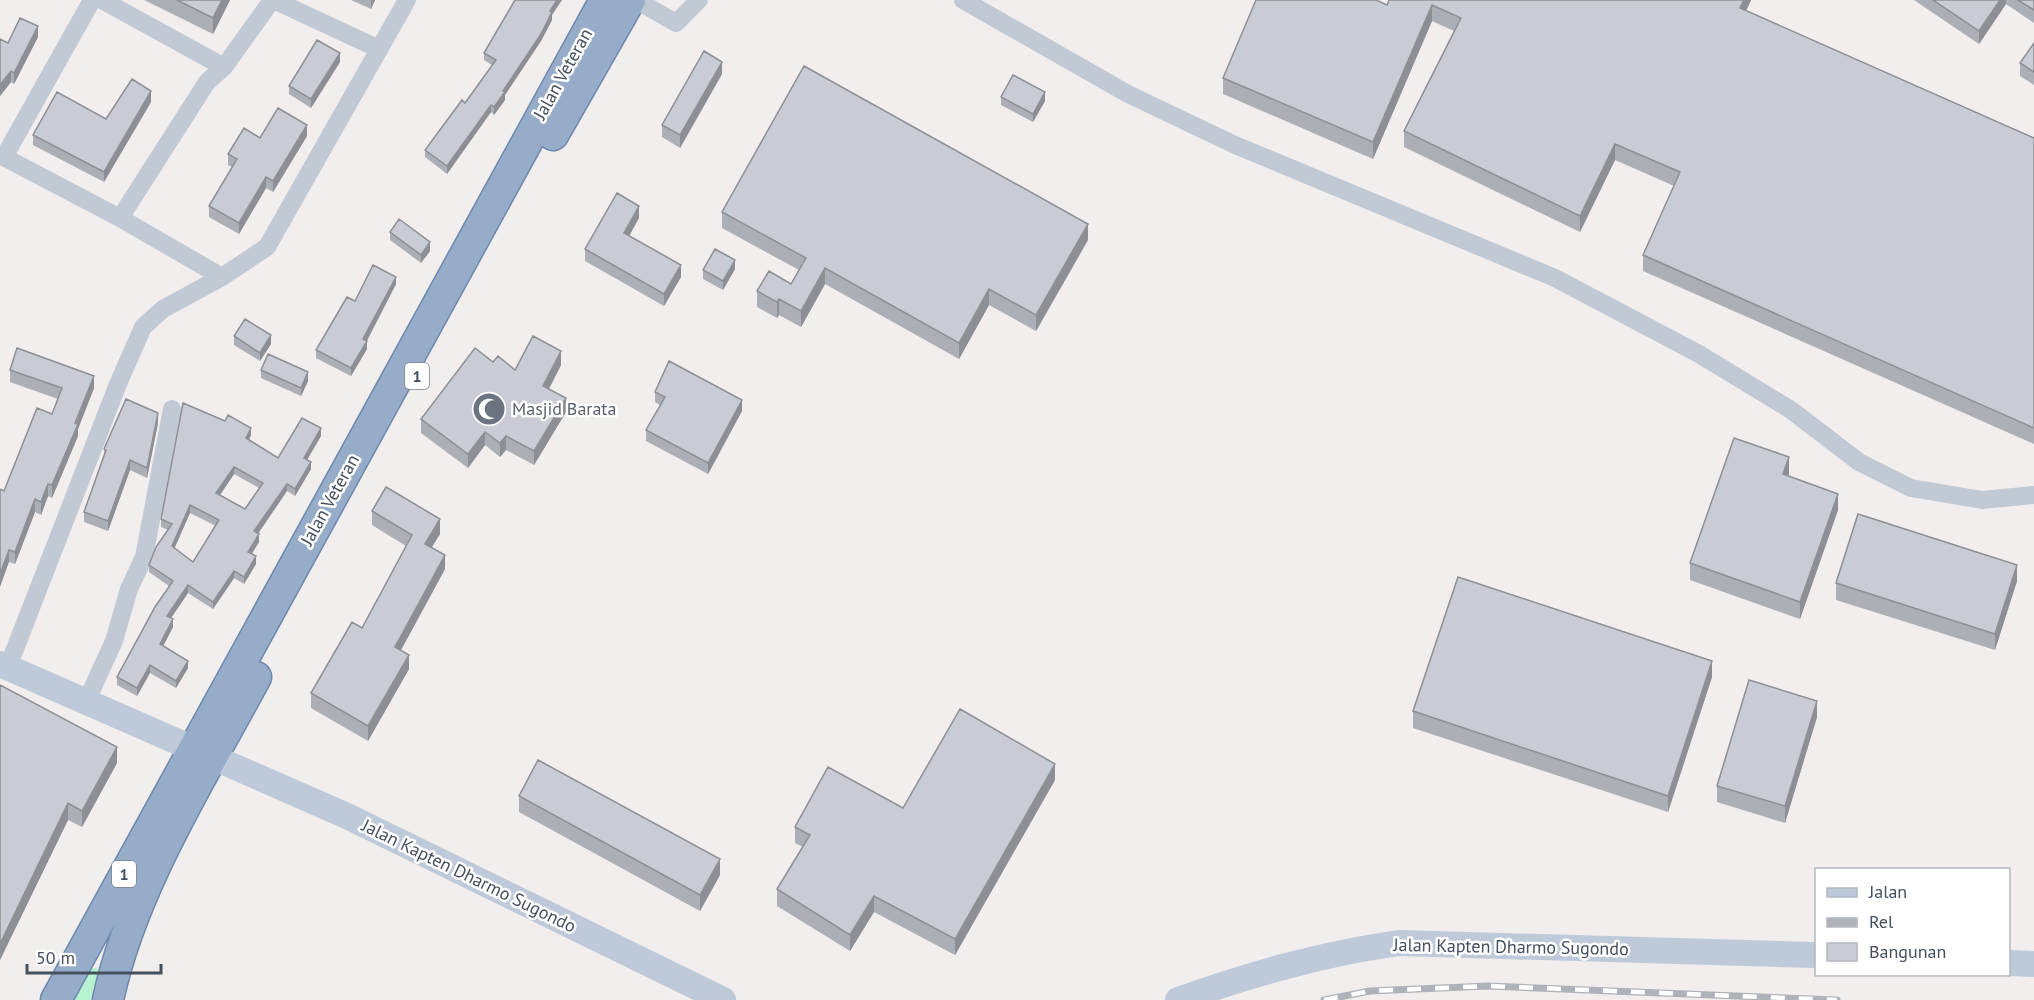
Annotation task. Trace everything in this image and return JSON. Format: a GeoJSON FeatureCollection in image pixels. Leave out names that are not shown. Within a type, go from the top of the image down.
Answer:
{"type":"FeatureCollection","features":[{"type":"Feature","properties":{"kind":"highway","name":"Jalan Veteran"},"geometry":{"type":"LineString","coordinates":[[108,1000],[115,967],[143,892],[203,753],[605,0]]}},
{"type":"Feature","properties":{"kind":"highway","name":"Jalan Veteran"},"geometry":{"type":"LineString","coordinates":[[56,1000],[203,753],[630,0]]}},
{"type":"Feature","properties":{"kind":"highway"},"geometry":{"type":"LineString","coordinates":[[82,953],[115,967]]}},
{"type":"Feature","properties":{"kind":"main road","name":"Jalan Kapten Dharmo Sugondo"},"geometry":{"type":"LineString","coordinates":[[4,666],[87,700],[347,816],[723,1000]]}},
{"type":"Feature","properties":{"kind":"main road","name":"Jalan Kapten Dharmo Sugondo"},"geometry":{"type":"LineString","coordinates":[[1178,1000],[1267,969],[1352,950],[1399,943],[1815,955]]}},
{"type":"Feature","properties":{"kind":"main road"},"geometry":{"type":"LineString","coordinates":[[2010,963],[2034,964]]}},
{"type":"Feature","properties":{"kind":"street"},"geometry":{"type":"LineString","coordinates":[[92,0],[2,156],[120,218],[222,277]]}},
{"type":"Feature","properties":{"kind":"street"},"geometry":{"type":"LineString","coordinates":[[102,0],[224,67]]}},
{"type":"Feature","properties":{"kind":"street"},"geometry":{"type":"LineString","coordinates":[[120,218],[207,82],[224,67],[273,0],[379,49]]}},
{"type":"Feature","properties":{"kind":"street"},"geometry":{"type":"LineString","coordinates":[[4,666],[143,327],[163,309],[222,277],[267,247],[407,0]]}},
{"type":"Feature","properties":{"kind":"street"},"geometry":{"type":"LineString","coordinates":[[636,0],[676,23],[699,0]]}},
{"type":"Feature","properties":{"kind":"street"},"geometry":{"type":"LineString","coordinates":[[963,0],[1128,94],[1235,145],[1555,278],[1699,354],[1791,410],[1859,462],[1911,488],[1982,501],[2034,495]]}},
{"type":"Feature","properties":{"kind":"street"},"geometry":{"type":"LineString","coordinates":[[87,700],[114,641],[129,589],[144,556],[172,409]]}},
{"type":"Feature","properties":{"kind":"green space"},"geometry":{"type":"Polygon","coordinates":[[[88,968],[96,968],[103,975],[98,1000],[70,1000],[88,968]]]}},
{"type":"Feature","properties":{"kind":"building"},"geometry":{"type":"Polygon","coordinates":[[[177,0],[222,0],[213,18],[177,0]]]}},
{"type":"Feature","properties":{"kind":"building"},"geometry":{"type":"Polygon","coordinates":[[[515,0],[557,0],[541,34],[503,91],[505,92],[494,107],[491,105],[447,166],[425,150],[462,100],[465,103],[496,60],[484,53],[515,0]]]}},
{"type":"Feature","properties":{"kind":"building"},"geometry":{"type":"Polygon","coordinates":[[[1256,0],[1376,0],[1387,5],[1389,0],[1744,0],[1740,8],[2034,138],[2034,428],[1643,255],[1680,172],[1615,144],[1580,216],[1404,131],[1461,18],[1432,5],[1373,142],[1223,78],[1256,0]]]}},
{"type":"Feature","properties":{"kind":"building"},"geometry":{"type":"Polygon","coordinates":[[[1933,0],[2000,0],[1979,31],[1933,0]]]}},
{"type":"Feature","properties":{"kind":"building"},"geometry":{"type":"Polygon","coordinates":[[[2018,0],[2034,0],[2034,10],[2018,0]]]}},
{"type":"Feature","properties":{"kind":"building"},"geometry":{"type":"Polygon","coordinates":[[[20,18],[38,26],[14,73],[11,71],[0,85],[0,39],[8,43],[20,18]]]}},
{"type":"Feature","properties":{"kind":"building"},"geometry":{"type":"Polygon","coordinates":[[[317,40],[340,53],[311,99],[289,86],[317,40]]]}},
{"type":"Feature","properties":{"kind":"building"},"geometry":{"type":"Polygon","coordinates":[[[2034,43],[2034,72],[2020,63],[2034,43]]]}},
{"type":"Feature","properties":{"kind":"building"},"geometry":{"type":"Polygon","coordinates":[[[704,51],[722,62],[680,135],[662,125],[704,51]]]}},
{"type":"Feature","properties":{"kind":"building"},"geometry":{"type":"Polygon","coordinates":[[[804,66],[1088,224],[1036,315],[989,289],[959,343],[825,268],[801,311],[779,299],[777,302],[757,291],[769,271],[791,284],[806,258],[722,212],[804,66]]]}},
{"type":"Feature","properties":{"kind":"building"},"geometry":{"type":"Polygon","coordinates":[[[1013,75],[1045,92],[1033,114],[1001,97],[1013,75]]]}},
{"type":"Feature","properties":{"kind":"building"},"geometry":{"type":"Polygon","coordinates":[[[132,79],[151,91],[104,172],[33,135],[57,92],[106,119],[132,79]]]}},
{"type":"Feature","properties":{"kind":"building"},"geometry":{"type":"Polygon","coordinates":[[[278,108],[307,125],[273,181],[266,177],[239,223],[209,206],[237,159],[228,154],[244,128],[260,138],[278,108]]]}},
{"type":"Feature","properties":{"kind":"building"},"geometry":{"type":"Polygon","coordinates":[[[617,193],[639,206],[624,233],[681,265],[664,294],[585,249],[617,193]]]}},
{"type":"Feature","properties":{"kind":"building"},"geometry":{"type":"Polygon","coordinates":[[[399,219],[430,242],[421,255],[390,232],[399,219]]]}},
{"type":"Feature","properties":{"kind":"building"},"geometry":{"type":"Polygon","coordinates":[[[715,249],[735,260],[723,281],[703,270],[715,249]]]}},
{"type":"Feature","properties":{"kind":"building"},"geometry":{"type":"Polygon","coordinates":[[[373,265],[396,277],[363,339],[367,341],[351,368],[316,350],[347,297],[355,301],[373,265]]]}},
{"type":"Feature","properties":{"kind":"building"},"geometry":{"type":"Polygon","coordinates":[[[245,319],[271,335],[260,353],[234,336],[245,319]]]}},
{"type":"Feature","properties":{"kind":"building"},"geometry":{"type":"Polygon","coordinates":[[[533,336],[561,351],[543,386],[566,398],[534,451],[506,436],[500,443],[485,432],[468,454],[421,419],[475,348],[493,362],[498,356],[515,370],[533,336]]]}},
{"type":"Feature","properties":{"kind":"building"},"geometry":{"type":"Polygon","coordinates":[[[17,348],[94,376],[75,423],[78,424],[52,485],[48,484],[41,502],[35,499],[15,552],[9,550],[0,574],[0,489],[4,491],[37,408],[52,414],[62,388],[10,370],[17,348]]]}},
{"type":"Feature","properties":{"kind":"building"},"geometry":{"type":"Polygon","coordinates":[[[268,354],[308,372],[301,388],[261,370],[268,354]]]}},
{"type":"Feature","properties":{"kind":"building"},"geometry":{"type":"Polygon","coordinates":[[[669,361],[742,400],[708,463],[646,430],[665,397],[655,392],[669,361]]]}},
{"type":"Feature","properties":{"kind":"building"},"geometry":{"type":"Polygon","coordinates":[[[126,399],[158,413],[147,468],[130,460],[108,521],[84,512],[106,450],[104,449],[126,399]]]}},
{"type":"Feature","properties":{"kind":"building"},"geometry":{"type":"Polygon","coordinates":[[[183,403],[225,421],[228,415],[251,428],[246,438],[278,458],[302,418],[321,428],[304,458],[311,462],[295,489],[287,484],[254,531],[259,534],[248,552],[256,556],[244,577],[234,571],[213,602],[188,585],[167,616],[173,619],[160,644],[188,661],[176,681],[150,665],[137,688],[117,677],[155,607],[173,581],[149,565],[156,547],[172,524],[161,519],[183,403]],[[234,467],[216,493],[245,509],[263,483],[234,467]],[[190,505],[172,546],[193,562],[219,520],[190,505]]]}},
{"type":"Feature","properties":{"kind":"building"},"geometry":{"type":"Polygon","coordinates":[[[1734,438],[1789,457],[1783,474],[1838,494],[1800,602],[1690,563],[1734,438]]]}},
{"type":"Feature","properties":{"kind":"building"},"geometry":{"type":"Polygon","coordinates":[[[386,487],[440,519],[425,544],[445,555],[395,647],[409,655],[368,726],[311,693],[352,622],[362,628],[412,535],[372,511],[386,487]]]}},
{"type":"Feature","properties":{"kind":"building"},"geometry":{"type":"Polygon","coordinates":[[[1858,514],[2017,565],[1995,634],[1836,583],[1858,514]]]}},
{"type":"Feature","properties":{"kind":"building"},"geometry":{"type":"Polygon","coordinates":[[[1458,577],[1712,661],[1668,796],[1413,711],[1458,577]]]}},
{"type":"Feature","properties":{"kind":"building"},"geometry":{"type":"Polygon","coordinates":[[[1749,680],[1817,701],[1785,806],[1717,786],[1749,680]]]}},
{"type":"Feature","properties":{"kind":"building"},"geometry":{"type":"Polygon","coordinates":[[[0,685],[117,747],[82,811],[68,803],[0,944],[0,685]]]}},
{"type":"Feature","properties":{"kind":"building"},"geometry":{"type":"Polygon","coordinates":[[[960,709],[1055,764],[955,939],[874,896],[850,935],[777,889],[810,835],[795,827],[828,767],[903,808],[960,709]]]}},
{"type":"Feature","properties":{"kind":"building"},"geometry":{"type":"Polygon","coordinates":[[[538,760],[720,859],[700,895],[519,796],[538,760]]]}},
{"type":"Feature","properties":{"kind":"railway"},"geometry":{"type":"LineString","coordinates":[[1324,1000],[1370,991],[1488,986],[1837,1000]]}},
{"type":"Feature","properties":{"kind":"place","name":"Masjid Barata"},"geometry":{"type":"Point","coordinates":[489,409]}}]}
